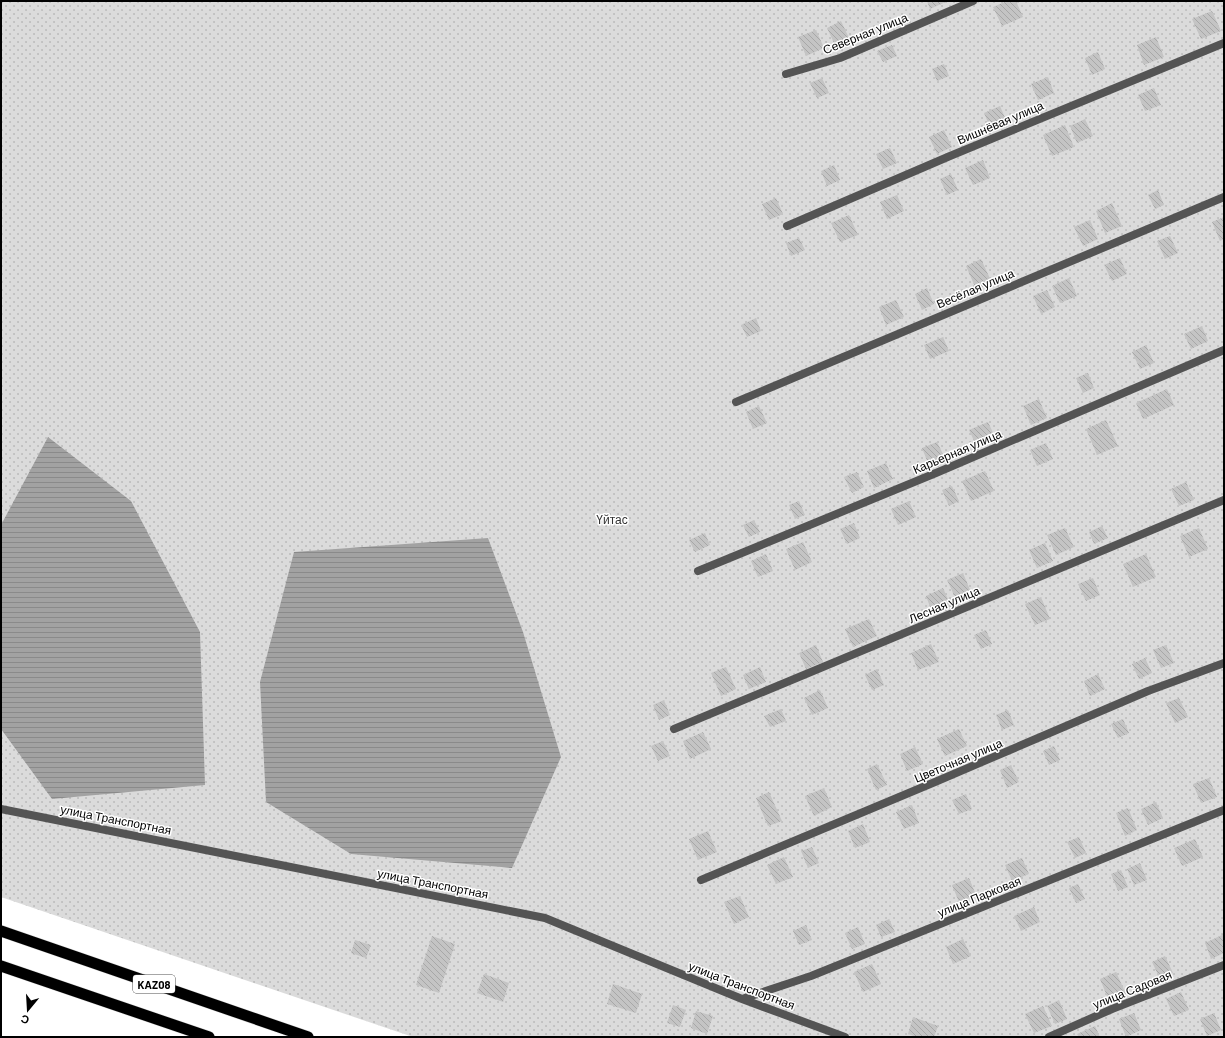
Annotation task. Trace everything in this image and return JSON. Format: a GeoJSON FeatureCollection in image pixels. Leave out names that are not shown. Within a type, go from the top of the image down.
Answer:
{"type":"FeatureCollection","features":[{"type":"Feature","properties":{"kind":"highway","name":"KAZ08"},"geometry":{"type":"LineString","coordinates":[[1,931],[308,1037]]}},
{"type":"Feature","properties":{"kind":"highway","name":"KAZ08"},"geometry":{"type":"LineString","coordinates":[[1,966],[209,1037]]}},
{"type":"Feature","properties":{"kind":"street","name":"Северная улица"},"geometry":{"type":"LineString","coordinates":[[786,74],[840,58],[973,1]]}},
{"type":"Feature","properties":{"kind":"street","name":"Вишнёвая улица"},"geometry":{"type":"LineString","coordinates":[[786,226],[950,156],[1224,43]]}},
{"type":"Feature","properties":{"kind":"street","name":"Весёлая улица"},"geometry":{"type":"LineString","coordinates":[[736,402],[1224,197]]}},
{"type":"Feature","properties":{"kind":"street","name":"Карьерная улица"},"geometry":{"type":"LineString","coordinates":[[698,571],[936,473],[1224,350]]}},
{"type":"Feature","properties":{"kind":"street","name":"Лесная улица"},"geometry":{"type":"LineString","coordinates":[[674,729],[1224,500]]}},
{"type":"Feature","properties":{"kind":"street","name":"Цветочная улица"},"geometry":{"type":"LineString","coordinates":[[701,880],[928,786],[1148,691],[1224,663]]}},
{"type":"Feature","properties":{"kind":"street","name":"улица Транспортная"},"geometry":{"type":"LineString","coordinates":[[1,808],[545,918],[742,999],[845,1037]]}},
{"type":"Feature","properties":{"kind":"street","name":"улица Парковая"},"geometry":{"type":"LineString","coordinates":[[742,999],[811,976],[1224,810]]}},
{"type":"Feature","properties":{"kind":"street","name":"улица Садовая"},"geometry":{"type":"LineString","coordinates":[[1049,1037],[1112,1009],[1224,965]]}},
{"type":"Feature","properties":{"kind":"green space","name":"Үйтас"},"geometry":{"type":"Polygon","coordinates":[[[1,1],[1224,1],[1224,1037],[413,1037],[1,897],[1,1]]]}},
{"type":"Feature","properties":{"kind":"shaded area"},"geometry":{"type":"Polygon","coordinates":[[[48,437],[131,501],[200,632],[205,785],[52,799],[1,729],[1,525],[48,437]]]}},
{"type":"Feature","properties":{"kind":"shaded area"},"geometry":{"type":"Polygon","coordinates":[[[488,538],[523,632],[561,757],[512,868],[351,854],[266,802],[260,682],[294,552],[488,538]]]}},
{"type":"Feature","properties":{"kind":"building"},"geometry":{"type":"Polygon","coordinates":[[[927,1],[948,1],[930,9],[927,1]]]}},
{"type":"Feature","properties":{"kind":"building"},"geometry":{"type":"Polygon","coordinates":[[[1007,1],[1016,1],[1023,17],[1002,26],[993,7],[1007,1]]]}},
{"type":"Feature","properties":{"kind":"building"},"geometry":{"type":"Polygon","coordinates":[[[1212,11],[1221,31],[1201,39],[1192,19],[1212,11]]]}},
{"type":"Feature","properties":{"kind":"building"},"geometry":{"type":"Polygon","coordinates":[[[841,21],[849,38],[835,45],[827,28],[841,21]]]}},
{"type":"Feature","properties":{"kind":"building"},"geometry":{"type":"Polygon","coordinates":[[[816,30],[824,48],[806,56],[798,37],[816,30]]]}},
{"type":"Feature","properties":{"kind":"building"},"geometry":{"type":"Polygon","coordinates":[[[1156,37],[1164,57],[1144,65],[1137,45],[1156,37]]]}},
{"type":"Feature","properties":{"kind":"building"},"geometry":{"type":"Polygon","coordinates":[[[892,45],[897,56],[883,62],[877,51],[892,45]]]}},
{"type":"Feature","properties":{"kind":"building"},"geometry":{"type":"Polygon","coordinates":[[[1098,52],[1105,69],[1092,75],[1085,58],[1098,52]]]}},
{"type":"Feature","properties":{"kind":"building"},"geometry":{"type":"Polygon","coordinates":[[[944,64],[949,76],[937,81],[932,69],[944,64]]]}},
{"type":"Feature","properties":{"kind":"building"},"geometry":{"type":"Polygon","coordinates":[[[1048,77],[1054,93],[1038,100],[1031,84],[1048,77]]]}},
{"type":"Feature","properties":{"kind":"building"},"geometry":{"type":"Polygon","coordinates":[[[822,78],[829,93],[817,98],[810,83],[822,78]]]}},
{"type":"Feature","properties":{"kind":"building"},"geometry":{"type":"Polygon","coordinates":[[[1154,88],[1161,105],[1145,111],[1138,95],[1154,88]]]}},
{"type":"Feature","properties":{"kind":"building"},"geometry":{"type":"Polygon","coordinates":[[[1000,106],[1006,120],[990,127],[984,113],[1000,106]]]}},
{"type":"Feature","properties":{"kind":"building"},"geometry":{"type":"Polygon","coordinates":[[[1085,119],[1093,136],[1077,143],[1070,126],[1085,119]]]}},
{"type":"Feature","properties":{"kind":"building"},"geometry":{"type":"Polygon","coordinates":[[[1065,125],[1074,147],[1052,156],[1043,135],[1065,125]]]}},
{"type":"Feature","properties":{"kind":"building"},"geometry":{"type":"Polygon","coordinates":[[[944,130],[952,147],[937,154],[929,137],[944,130]]]}},
{"type":"Feature","properties":{"kind":"building"},"geometry":{"type":"Polygon","coordinates":[[[890,148],[897,163],[883,169],[876,154],[890,148]]]}},
{"type":"Feature","properties":{"kind":"building"},"geometry":{"type":"Polygon","coordinates":[[[983,160],[990,178],[973,185],[965,168],[983,160]]]}},
{"type":"Feature","properties":{"kind":"building"},"geometry":{"type":"Polygon","coordinates":[[[834,165],[840,180],[827,186],[821,171],[834,165]]]}},
{"type":"Feature","properties":{"kind":"building"},"geometry":{"type":"Polygon","coordinates":[[[951,174],[958,190],[947,195],[940,179],[951,174]]]}},
{"type":"Feature","properties":{"kind":"building"},"geometry":{"type":"Polygon","coordinates":[[[1158,190],[1164,205],[1155,209],[1148,195],[1158,190]]]}},
{"type":"Feature","properties":{"kind":"building"},"geometry":{"type":"Polygon","coordinates":[[[897,195],[904,211],[887,219],[880,202],[897,195]]]}},
{"type":"Feature","properties":{"kind":"building"},"geometry":{"type":"Polygon","coordinates":[[[776,198],[783,214],[769,220],[762,204],[776,198]]]}},
{"type":"Feature","properties":{"kind":"building"},"geometry":{"type":"Polygon","coordinates":[[[1112,203],[1122,226],[1105,233],[1096,211],[1112,203]]]}},
{"type":"Feature","properties":{"kind":"building"},"geometry":{"type":"Polygon","coordinates":[[[849,215],[858,235],[840,242],[831,223],[849,215]]]}},
{"type":"Feature","properties":{"kind":"building"},"geometry":{"type":"Polygon","coordinates":[[[1224,217],[1224,239],[1220,241],[1212,222],[1224,217]]]}},
{"type":"Feature","properties":{"kind":"building"},"geometry":{"type":"Polygon","coordinates":[[[1090,220],[1098,239],[1083,246],[1074,227],[1090,220]]]}},
{"type":"Feature","properties":{"kind":"building"},"geometry":{"type":"Polygon","coordinates":[[[1170,236],[1178,253],[1165,259],[1157,241],[1170,236]]]}},
{"type":"Feature","properties":{"kind":"building"},"geometry":{"type":"Polygon","coordinates":[[[799,238],[805,250],[791,256],[786,243],[799,238]]]}},
{"type":"Feature","properties":{"kind":"building"},"geometry":{"type":"Polygon","coordinates":[[[1120,258],[1127,274],[1112,281],[1104,265],[1120,258]]]}},
{"type":"Feature","properties":{"kind":"building"},"geometry":{"type":"Polygon","coordinates":[[[981,259],[992,283],[976,289],[966,266],[981,259]]]}},
{"type":"Feature","properties":{"kind":"building"},"geometry":{"type":"Polygon","coordinates":[[[1069,278],[1077,296],[1060,303],[1052,286],[1069,278]]]}},
{"type":"Feature","properties":{"kind":"building"},"geometry":{"type":"Polygon","coordinates":[[[927,288],[934,304],[922,310],[915,294],[927,288]]]}},
{"type":"Feature","properties":{"kind":"building"},"geometry":{"type":"Polygon","coordinates":[[[1047,290],[1055,307],[1041,314],[1033,296],[1047,290]]]}},
{"type":"Feature","properties":{"kind":"building"},"geometry":{"type":"Polygon","coordinates":[[[896,300],[904,317],[886,325],[879,307],[896,300]]]}},
{"type":"Feature","properties":{"kind":"building"},"geometry":{"type":"Polygon","coordinates":[[[756,318],[761,331],[747,337],[741,325],[756,318]]]}},
{"type":"Feature","properties":{"kind":"building"},"geometry":{"type":"Polygon","coordinates":[[[1202,326],[1208,341],[1191,349],[1184,334],[1202,326]]]}},
{"type":"Feature","properties":{"kind":"building"},"geometry":{"type":"Polygon","coordinates":[[[943,337],[949,351],[930,359],[924,345],[943,337]]]}},
{"type":"Feature","properties":{"kind":"building"},"geometry":{"type":"Polygon","coordinates":[[[1146,345],[1154,363],[1140,369],[1132,352],[1146,345]]]}},
{"type":"Feature","properties":{"kind":"building"},"geometry":{"type":"Polygon","coordinates":[[[1088,373],[1094,388],[1083,393],[1076,378],[1088,373]]]}},
{"type":"Feature","properties":{"kind":"building"},"geometry":{"type":"Polygon","coordinates":[[[1167,389],[1174,405],[1143,419],[1136,403],[1167,389]]]}},
{"type":"Feature","properties":{"kind":"building"},"geometry":{"type":"Polygon","coordinates":[[[1039,399],[1047,418],[1031,425],[1023,406],[1039,399]]]}},
{"type":"Feature","properties":{"kind":"building"},"geometry":{"type":"Polygon","coordinates":[[[759,406],[767,423],[753,429],[746,412],[759,406]]]}},
{"type":"Feature","properties":{"kind":"building"},"geometry":{"type":"Polygon","coordinates":[[[1106,420],[1118,446],[1097,455],[1086,429],[1106,420]]]}},
{"type":"Feature","properties":{"kind":"building"},"geometry":{"type":"Polygon","coordinates":[[[988,422],[995,437],[976,445],[969,430],[988,422]]]}},
{"type":"Feature","properties":{"kind":"building"},"geometry":{"type":"Polygon","coordinates":[[[937,442],[944,456],[928,463],[922,448],[937,442]]]}},
{"type":"Feature","properties":{"kind":"building"},"geometry":{"type":"Polygon","coordinates":[[[1046,443],[1053,459],[1037,466],[1030,450],[1046,443]]]}},
{"type":"Feature","properties":{"kind":"building"},"geometry":{"type":"Polygon","coordinates":[[[886,463],[893,479],[874,488],[867,471],[886,463]]]}},
{"type":"Feature","properties":{"kind":"building"},"geometry":{"type":"Polygon","coordinates":[[[985,471],[994,491],[971,501],[962,481],[985,471]]]}},
{"type":"Feature","properties":{"kind":"building"},"geometry":{"type":"Polygon","coordinates":[[[857,472],[864,487],[852,493],[844,477],[857,472]]]}},
{"type":"Feature","properties":{"kind":"building"},"geometry":{"type":"Polygon","coordinates":[[[1186,482],[1194,500],[1179,506],[1171,489],[1186,482]]]}},
{"type":"Feature","properties":{"kind":"building"},"geometry":{"type":"Polygon","coordinates":[[[952,486],[959,501],[949,506],[942,490],[952,486]]]}},
{"type":"Feature","properties":{"kind":"building"},"geometry":{"type":"Polygon","coordinates":[[[799,501],[805,515],[795,519],[789,505],[799,501]]]}},
{"type":"Feature","properties":{"kind":"building"},"geometry":{"type":"Polygon","coordinates":[[[909,501],[916,517],[898,525],[891,509],[909,501]]]}},
{"type":"Feature","properties":{"kind":"building"},"geometry":{"type":"Polygon","coordinates":[[[754,520],[760,532],[749,537],[743,525],[754,520]]]}},
{"type":"Feature","properties":{"kind":"building"},"geometry":{"type":"Polygon","coordinates":[[[854,523],[860,538],[847,544],[840,529],[854,523]]]}},
{"type":"Feature","properties":{"kind":"building"},"geometry":{"type":"Polygon","coordinates":[[[1102,526],[1108,538],[1094,544],[1089,532],[1102,526]]]}},
{"type":"Feature","properties":{"kind":"building"},"geometry":{"type":"Polygon","coordinates":[[[1065,528],[1074,547],[1056,555],[1047,535],[1065,528]]]}},
{"type":"Feature","properties":{"kind":"building"},"geometry":{"type":"Polygon","coordinates":[[[1199,528],[1208,549],[1189,557],[1180,536],[1199,528]]]}},
{"type":"Feature","properties":{"kind":"building"},"geometry":{"type":"Polygon","coordinates":[[[705,533],[710,545],[695,552],[689,540],[705,533]]]}},
{"type":"Feature","properties":{"kind":"building"},"geometry":{"type":"Polygon","coordinates":[[[803,542],[812,562],[795,570],[786,549],[803,542]]]}},
{"type":"Feature","properties":{"kind":"building"},"geometry":{"type":"Polygon","coordinates":[[[1045,543],[1053,561],[1037,568],[1029,550],[1045,543]]]}},
{"type":"Feature","properties":{"kind":"building"},"geometry":{"type":"Polygon","coordinates":[[[766,554],[773,571],[758,577],[751,561],[766,554]]]}},
{"type":"Feature","properties":{"kind":"building"},"geometry":{"type":"Polygon","coordinates":[[[1146,554],[1156,577],[1133,587],[1123,564],[1146,554]]]}},
{"type":"Feature","properties":{"kind":"building"},"geometry":{"type":"Polygon","coordinates":[[[963,573],[970,590],[955,597],[947,580],[963,573]]]}},
{"type":"Feature","properties":{"kind":"building"},"geometry":{"type":"Polygon","coordinates":[[[1093,578],[1100,595],[1086,601],[1078,584],[1093,578]]]}},
{"type":"Feature","properties":{"kind":"building"},"geometry":{"type":"Polygon","coordinates":[[[943,588],[950,604],[932,612],[926,596],[943,588]]]}},
{"type":"Feature","properties":{"kind":"building"},"geometry":{"type":"Polygon","coordinates":[[[1041,597],[1050,619],[1035,625],[1025,604],[1041,597]]]}},
{"type":"Feature","properties":{"kind":"building"},"geometry":{"type":"Polygon","coordinates":[[[869,619],[877,636],[853,647],[845,629],[869,619]]]}},
{"type":"Feature","properties":{"kind":"building"},"geometry":{"type":"Polygon","coordinates":[[[986,630],[992,644],[981,649],[974,635],[986,630]]]}},
{"type":"Feature","properties":{"kind":"building"},"geometry":{"type":"Polygon","coordinates":[[[931,644],[939,662],[918,670],[911,653],[931,644]]]}},
{"type":"Feature","properties":{"kind":"building"},"geometry":{"type":"Polygon","coordinates":[[[816,645],[823,662],[806,669],[799,653],[816,645]]]}},
{"type":"Feature","properties":{"kind":"building"},"geometry":{"type":"Polygon","coordinates":[[[1166,645],[1174,663],[1161,668],[1153,650],[1166,645]]]}},
{"type":"Feature","properties":{"kind":"building"},"geometry":{"type":"Polygon","coordinates":[[[1145,658],[1152,673],[1139,679],[1132,664],[1145,658]]]}},
{"type":"Feature","properties":{"kind":"building"},"geometry":{"type":"Polygon","coordinates":[[[726,667],[736,689],[721,696],[711,673],[726,667]]]}},
{"type":"Feature","properties":{"kind":"building"},"geometry":{"type":"Polygon","coordinates":[[[760,667],[766,682],[749,689],[743,675],[760,667]]]}},
{"type":"Feature","properties":{"kind":"building"},"geometry":{"type":"Polygon","coordinates":[[[877,669],[884,685],[872,690],[865,675],[877,669]]]}},
{"type":"Feature","properties":{"kind":"building"},"geometry":{"type":"Polygon","coordinates":[[[1098,674],[1105,689],[1090,696],[1084,681],[1098,674]]]}},
{"type":"Feature","properties":{"kind":"building"},"geometry":{"type":"Polygon","coordinates":[[[820,690],[828,708],[812,715],[804,698],[820,690]]]}},
{"type":"Feature","properties":{"kind":"building"},"geometry":{"type":"Polygon","coordinates":[[[1179,698],[1188,717],[1175,723],[1166,703],[1179,698]]]}},
{"type":"Feature","properties":{"kind":"building"},"geometry":{"type":"Polygon","coordinates":[[[664,700],[670,715],[659,720],[653,705],[664,700]]]}},
{"type":"Feature","properties":{"kind":"building"},"geometry":{"type":"Polygon","coordinates":[[[781,709],[786,721],[770,727],[764,716],[781,709]]]}},
{"type":"Feature","properties":{"kind":"building"},"geometry":{"type":"Polygon","coordinates":[[[1008,710],[1014,725],[1002,730],[996,715],[1008,710]]]}},
{"type":"Feature","properties":{"kind":"building"},"geometry":{"type":"Polygon","coordinates":[[[1123,719],[1129,733],[1118,738],[1111,724],[1123,719]]]}},
{"type":"Feature","properties":{"kind":"building"},"geometry":{"type":"Polygon","coordinates":[[[959,729],[967,746],[945,756],[937,739],[959,729]]]}},
{"type":"Feature","properties":{"kind":"building"},"geometry":{"type":"Polygon","coordinates":[[[703,732],[711,749],[690,759],[683,741],[703,732]]]}},
{"type":"Feature","properties":{"kind":"building"},"geometry":{"type":"Polygon","coordinates":[[[663,741],[670,756],[658,761],[651,746],[663,741]]]}},
{"type":"Feature","properties":{"kind":"building"},"geometry":{"type":"Polygon","coordinates":[[[1054,746],[1060,760],[1049,765],[1043,751],[1054,746]]]}},
{"type":"Feature","properties":{"kind":"building"},"geometry":{"type":"Polygon","coordinates":[[[915,747],[923,764],[907,771],[900,754],[915,747]]]}},
{"type":"Feature","properties":{"kind":"building"},"geometry":{"type":"Polygon","coordinates":[[[877,764],[887,785],[876,790],[867,769],[877,764]]]}},
{"type":"Feature","properties":{"kind":"building"},"geometry":{"type":"Polygon","coordinates":[[[1011,765],[1019,782],[1007,788],[1000,770],[1011,765]]]}},
{"type":"Feature","properties":{"kind":"building"},"geometry":{"type":"Polygon","coordinates":[[[1209,778],[1217,797],[1201,803],[1193,784],[1209,778]]]}},
{"type":"Feature","properties":{"kind":"building"},"geometry":{"type":"Polygon","coordinates":[[[824,788],[832,807],[814,816],[805,796],[824,788]]]}},
{"type":"Feature","properties":{"kind":"building"},"geometry":{"type":"Polygon","coordinates":[[[769,792],[782,821],[768,826],[756,798],[769,792]]]}},
{"type":"Feature","properties":{"kind":"building"},"geometry":{"type":"Polygon","coordinates":[[[966,794],[972,809],[959,814],[952,800],[966,794]]]}},
{"type":"Feature","properties":{"kind":"building"},"geometry":{"type":"Polygon","coordinates":[[[1156,802],[1163,818],[1148,825],[1141,809],[1156,802]]]}},
{"type":"Feature","properties":{"kind":"building"},"geometry":{"type":"Polygon","coordinates":[[[912,805],[919,823],[904,829],[896,812],[912,805]]]}},
{"type":"Feature","properties":{"kind":"building"},"geometry":{"type":"Polygon","coordinates":[[[1128,808],[1137,830],[1125,836],[1116,813],[1128,808]]]}},
{"type":"Feature","properties":{"kind":"building"},"geometry":{"type":"Polygon","coordinates":[[[863,824],[870,842],[855,848],[848,831],[863,824]]]}},
{"type":"Feature","properties":{"kind":"building"},"geometry":{"type":"Polygon","coordinates":[[[708,831],[717,852],[698,860],[689,839],[708,831]]]}},
{"type":"Feature","properties":{"kind":"building"},"geometry":{"type":"Polygon","coordinates":[[[1079,837],[1086,853],[1075,858],[1067,842],[1079,837]]]}},
{"type":"Feature","properties":{"kind":"building"},"geometry":{"type":"Polygon","coordinates":[[[1195,839],[1203,857],[1182,866],[1174,848],[1195,839]]]}},
{"type":"Feature","properties":{"kind":"building"},"geometry":{"type":"Polygon","coordinates":[[[812,847],[819,863],[808,868],[801,851],[812,847]]]}},
{"type":"Feature","properties":{"kind":"building"},"geometry":{"type":"Polygon","coordinates":[[[784,857],[793,877],[776,884],[767,865],[784,857]]]}},
{"type":"Feature","properties":{"kind":"building"},"geometry":{"type":"Polygon","coordinates":[[[1022,858],[1029,874],[1012,881],[1005,865],[1022,858]]]}},
{"type":"Feature","properties":{"kind":"building"},"geometry":{"type":"Polygon","coordinates":[[[1140,863],[1147,880],[1134,885],[1127,869],[1140,863]]]}},
{"type":"Feature","properties":{"kind":"building"},"geometry":{"type":"Polygon","coordinates":[[[1121,870],[1128,887],[1118,891],[1111,874],[1121,870]]]}},
{"type":"Feature","properties":{"kind":"building"},"geometry":{"type":"Polygon","coordinates":[[[969,878],[976,895],[959,902],[952,885],[969,878]]]}},
{"type":"Feature","properties":{"kind":"building"},"geometry":{"type":"Polygon","coordinates":[[[1078,884],[1085,899],[1076,903],[1069,888],[1078,884]]]}},
{"type":"Feature","properties":{"kind":"building"},"geometry":{"type":"Polygon","coordinates":[[[740,896],[749,917],[734,924],[724,902],[740,896]]]}},
{"type":"Feature","properties":{"kind":"building"},"geometry":{"type":"Polygon","coordinates":[[[1034,907],[1040,922],[1021,931],[1014,916],[1034,907]]]}},
{"type":"Feature","properties":{"kind":"building"},"geometry":{"type":"Polygon","coordinates":[[[889,919],[895,932],[881,937],[876,925],[889,919]]]}},
{"type":"Feature","properties":{"kind":"building"},"geometry":{"type":"Polygon","coordinates":[[[806,925],[812,940],[799,945],[793,931],[806,925]]]}},
{"type":"Feature","properties":{"kind":"building"},"geometry":{"type":"Polygon","coordinates":[[[858,927],[865,944],[852,949],[845,933],[858,927]]]}},
{"type":"Feature","properties":{"kind":"building"},"geometry":{"type":"Polygon","coordinates":[[[1224,934],[1224,953],[1211,959],[1205,943],[1224,934]]]}},
{"type":"Feature","properties":{"kind":"building"},"geometry":{"type":"Polygon","coordinates":[[[432,936],[455,944],[439,993],[416,985],[432,936]]]}},
{"type":"Feature","properties":{"kind":"building"},"geometry":{"type":"Polygon","coordinates":[[[963,939],[971,956],[953,964],[946,947],[963,939]]]}},
{"type":"Feature","properties":{"kind":"building"},"geometry":{"type":"Polygon","coordinates":[[[355,940],[371,945],[366,958],[351,953],[355,940]]]}},
{"type":"Feature","properties":{"kind":"building"},"geometry":{"type":"Polygon","coordinates":[[[1165,956],[1173,973],[1160,979],[1152,962],[1165,956]]]}},
{"type":"Feature","properties":{"kind":"building"},"geometry":{"type":"Polygon","coordinates":[[[872,964],[881,984],[863,992],[854,972],[872,964]]]}},
{"type":"Feature","properties":{"kind":"building"},"geometry":{"type":"Polygon","coordinates":[[[1116,972],[1126,994],[1109,1001],[1100,979],[1116,972]]]}},
{"type":"Feature","properties":{"kind":"building"},"geometry":{"type":"Polygon","coordinates":[[[484,974],[509,983],[503,1002],[477,993],[484,974]]]}},
{"type":"Feature","properties":{"kind":"building"},"geometry":{"type":"Polygon","coordinates":[[[613,984],[642,994],[636,1013],[607,1004],[613,984]]]}},
{"type":"Feature","properties":{"kind":"building"},"geometry":{"type":"Polygon","coordinates":[[[1181,992],[1189,1010],[1174,1016],[1166,999],[1181,992]]]}},
{"type":"Feature","properties":{"kind":"building"},"geometry":{"type":"Polygon","coordinates":[[[1059,1000],[1067,1019],[1055,1024],[1047,1006],[1059,1000]]]}},
{"type":"Feature","properties":{"kind":"building"},"geometry":{"type":"Polygon","coordinates":[[[673,1005],[686,1010],[680,1027],[667,1023],[673,1005]]]}},
{"type":"Feature","properties":{"kind":"building"},"geometry":{"type":"Polygon","coordinates":[[[1043,1006],[1052,1026],[1034,1033],[1025,1014],[1043,1006]]]}},
{"type":"Feature","properties":{"kind":"building"},"geometry":{"type":"Polygon","coordinates":[[[696,1011],[713,1016],[707,1034],[691,1028],[696,1011]]]}},
{"type":"Feature","properties":{"kind":"building"},"geometry":{"type":"Polygon","coordinates":[[[1134,1013],[1141,1030],[1126,1037],[1119,1019],[1134,1013]]]}},
{"type":"Feature","properties":{"kind":"building"},"geometry":{"type":"Polygon","coordinates":[[[1214,1013],[1221,1030],[1207,1036],[1200,1019],[1214,1013]]]}},
{"type":"Feature","properties":{"kind":"building"},"geometry":{"type":"Polygon","coordinates":[[[913,1017],[938,1026],[934,1037],[917,1037],[908,1034],[913,1017]]]}},
{"type":"Feature","properties":{"kind":"building"},"geometry":{"type":"Polygon","coordinates":[[[1095,1026],[1100,1037],[1079,1037],[1077,1034],[1095,1026]]]}}]}
